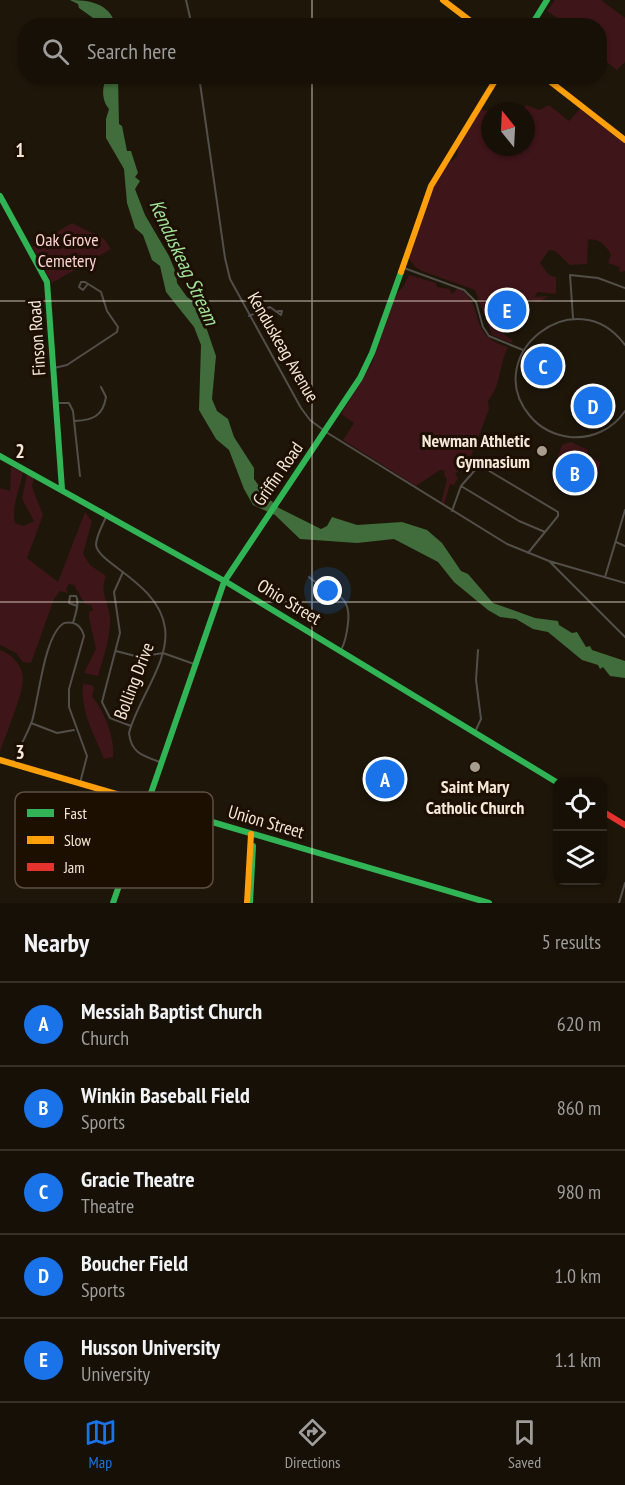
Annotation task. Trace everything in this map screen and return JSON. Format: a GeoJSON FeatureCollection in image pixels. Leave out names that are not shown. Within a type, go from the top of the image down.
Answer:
{"type":"FeatureCollection","features":[{"type":"Feature","properties":{"kind":"main road"},"geometry":{"type":"LineString","coordinates":[[443,0],[467,18]]}},
{"type":"Feature","properties":{"kind":"main road"},"geometry":{"type":"LineString","coordinates":[[536,18],[547,0]]}},
{"type":"Feature","properties":{"kind":"main road","name":"Griffin Road"},"geometry":{"type":"LineString","coordinates":[[150,792],[224,582],[360,378],[372,353],[422,206],[439,171],[493,84]]}},
{"type":"Feature","properties":{"kind":"main road"},"geometry":{"type":"LineString","coordinates":[[553,84],[625,140]]}},
{"type":"Feature","properties":{"kind":"main road","name":"Finson Road"},"geometry":{"type":"LineString","coordinates":[[0,196],[45,276],[62,489]]}},
{"type":"Feature","properties":{"kind":"main road","name":"Ohio Street"},"geometry":{"type":"LineString","coordinates":[[0,456],[62,489],[341,650],[553,780]]}},
{"type":"Feature","properties":{"kind":"main road","name":"Union Street"},"geometry":{"type":"LineString","coordinates":[[0,760],[111,792]]}},
{"type":"Feature","properties":{"kind":"main road"},"geometry":{"type":"LineString","coordinates":[[607,814],[625,825]]}},
{"type":"Feature","properties":{"kind":"main road","name":"Union Street"},"geometry":{"type":"LineString","coordinates":[[213,823],[489,903]]}},
{"type":"Feature","properties":{"kind":"main road"},"geometry":{"type":"LineString","coordinates":[[249,903],[253,834]]}},
{"type":"Feature","properties":{"kind":"main road","name":"Griffin Road"},"geometry":{"type":"LineString","coordinates":[[113,903],[118,888]]}},
{"type":"Feature","properties":{"kind":"street"},"geometry":{"type":"LineString","coordinates":[[186,0],[190,18]]}},
{"type":"Feature","properties":{"kind":"street","name":"Kenduskeag Avenue"},"geometry":{"type":"LineString","coordinates":[[200,84],[230,279],[310,420],[502,542],[528,554],[625,583]]}},
{"type":"Feature","properties":{"kind":"street"},"geometry":{"type":"LineString","coordinates":[[401,269],[465,290],[476,302],[489,336],[524,350]]}},
{"type":"Feature","properties":{"kind":"street"},"geometry":{"type":"LineString","coordinates":[[573,319],[570,275],[598,278],[625,288]]}},
{"type":"Feature","properties":{"kind":"street"},"geometry":{"type":"LineString","coordinates":[[54,368],[67,365],[117,332],[118,327],[106,308],[101,292],[87,285]]}},
{"type":"Feature","properties":{"kind":"street"},"geometry":{"type":"LineString","coordinates":[[249,316],[264,308],[278,311]]}},
{"type":"Feature","properties":{"kind":"street"},"geometry":{"type":"LineString","coordinates":[[625,345],[601,324],[573,319],[545,328],[524,350],[517,372],[519,394],[528,413],[546,430],[571,437],[592,435],[608,428],[625,412]]}},
{"type":"Feature","properties":{"kind":"street"},"geometry":{"type":"LineString","coordinates":[[75,421],[89,421],[100,414],[106,397],[101,387]]}},
{"type":"Feature","properties":{"kind":"street"},"geometry":{"type":"LineString","coordinates":[[56,403],[71,406],[75,421],[80,476]]}},
{"type":"Feature","properties":{"kind":"street"},"geometry":{"type":"LineString","coordinates":[[452,511],[461,486],[476,470],[486,469],[555,509],[558,516],[528,554]]}},
{"type":"Feature","properties":{"kind":"street"},"geometry":{"type":"LineString","coordinates":[[461,486],[519,521],[545,532]]}},
{"type":"Feature","properties":{"kind":"street"},"geometry":{"type":"LineString","coordinates":[[605,578],[625,510]]}},
{"type":"Feature","properties":{"kind":"street","name":"Bolling Drive"},"geometry":{"type":"LineString","coordinates":[[107,515],[96,542],[100,555],[141,585],[157,604],[165,629],[163,653],[131,726],[130,741],[138,754],[160,762]]}},
{"type":"Feature","properties":{"kind":"street"},"geometry":{"type":"LineString","coordinates":[[616,542],[625,546]]}},
{"type":"Feature","properties":{"kind":"street"},"geometry":{"type":"LineString","coordinates":[[549,561],[625,637]]}},
{"type":"Feature","properties":{"kind":"street"},"geometry":{"type":"LineString","coordinates":[[123,572],[114,592],[120,633],[102,702],[110,718],[131,726]]}},
{"type":"Feature","properties":{"kind":"street"},"geometry":{"type":"LineString","coordinates":[[309,577],[341,597],[347,604],[347,634],[341,650]]}},
{"type":"Feature","properties":{"kind":"street"},"geometry":{"type":"LineString","coordinates":[[73,623],[77,606]]}},
{"type":"Feature","properties":{"kind":"street"},"geometry":{"type":"LineString","coordinates":[[13,764],[31,723],[40,676],[56,632],[64,623],[73,623],[81,628],[84,636],[69,689],[69,707],[75,730],[87,756],[80,783]]}},
{"type":"Feature","properties":{"kind":"street"},"geometry":{"type":"LineString","coordinates":[[475,732],[481,719],[476,680],[478,650]]}},
{"type":"Feature","properties":{"kind":"street"},"geometry":{"type":"LineString","coordinates":[[116,651],[139,657],[163,653],[194,664]]}},
{"type":"Feature","properties":{"kind":"street"},"geometry":{"type":"LineString","coordinates":[[31,723],[57,733],[75,730]]}},
{"type":"Feature","properties":{"kind":"street"},"geometry":{"type":"LineString","coordinates":[[619,903],[625,883]]}},
{"type":"Feature","properties":{"kind":"green space"},"geometry":{"type":"Polygon","coordinates":[[[555,0],[601,0],[625,18],[625,62],[617,70],[607,62],[607,18],[558,18],[547,11],[555,0]]]}},
{"type":"Feature","properties":{"kind":"green space"},"geometry":{"type":"Polygon","coordinates":[[[549,105],[569,121],[580,109],[625,143],[625,271],[619,272],[620,267],[608,263],[611,254],[604,245],[596,240],[588,239],[587,264],[570,265],[555,251],[549,250],[540,263],[549,275],[556,277],[556,294],[538,292],[534,297],[549,296],[539,302],[530,300],[501,332],[513,341],[512,343],[492,335],[475,290],[422,271],[415,267],[408,257],[438,175],[457,156],[458,143],[480,110],[481,156],[535,156],[535,108],[539,110],[549,105]]]}},
{"type":"Feature","properties":{"kind":"green space","name":"Oak Grove Cemetery"},"geometry":{"type":"Polygon","coordinates":[[[72,223],[104,239],[111,249],[52,283],[32,247],[72,223]]]}},
{"type":"Feature","properties":{"kind":"green space"},"geometry":{"type":"Polygon","coordinates":[[[409,275],[436,283],[437,287],[449,289],[452,294],[458,288],[467,295],[472,303],[486,335],[495,342],[508,347],[498,382],[488,401],[489,409],[470,459],[455,474],[458,478],[454,485],[450,484],[444,505],[441,503],[447,479],[444,475],[445,471],[440,470],[416,486],[343,440],[354,423],[341,414],[372,363],[396,293],[403,287],[409,275]]]}},
{"type":"Feature","properties":{"kind":"green space"},"geometry":{"type":"Polygon","coordinates":[[[594,385],[611,416],[591,427],[574,396],[594,385]]]}},
{"type":"Feature","properties":{"kind":"green space"},"geometry":{"type":"Polygon","coordinates":[[[571,442],[588,450],[586,456],[600,462],[593,481],[577,492],[551,480],[560,461],[557,459],[562,445],[571,442]]]}},
{"type":"Feature","properties":{"kind":"green space"},"geometry":{"type":"Polygon","coordinates":[[[11,467],[23,472],[15,504],[15,523],[24,526],[34,521],[22,499],[27,474],[34,477],[32,487],[43,515],[27,558],[58,582],[85,512],[92,521],[83,554],[90,565],[106,576],[104,593],[110,618],[108,640],[98,676],[84,673],[96,649],[89,618],[89,612],[93,610],[91,605],[85,604],[74,585],[69,584],[66,589],[68,593],[60,591],[54,599],[31,663],[23,662],[16,653],[0,645],[0,488],[10,491],[11,467]]]}},
{"type":"Feature","properties":{"kind":"green space"},"geometry":{"type":"Polygon","coordinates":[[[0,650],[16,661],[23,678],[17,704],[0,752],[0,650]]]}},
{"type":"Feature","properties":{"kind":"green space"},"geometry":{"type":"Polygon","coordinates":[[[83,684],[92,685],[94,688],[92,696],[108,725],[113,757],[104,759],[92,731],[84,704],[83,684]]]}},
{"type":"Feature","properties":{"kind":"shaded area"},"geometry":{"type":"Polygon","coordinates":[[[70,0],[97,4],[108,11],[112,18],[93,18],[79,8],[78,4],[70,0]]]}},
{"type":"Feature","properties":{"kind":"shaded area"},"geometry":{"type":"Polygon","coordinates":[[[118,84],[119,124],[122,126],[127,151],[131,151],[138,173],[135,177],[140,181],[135,189],[145,215],[169,256],[176,273],[177,283],[187,297],[196,303],[216,356],[212,399],[217,411],[228,419],[234,437],[254,468],[254,479],[266,496],[279,508],[321,529],[327,526],[332,517],[357,525],[402,522],[427,530],[442,543],[461,571],[468,574],[493,603],[535,618],[558,621],[559,625],[572,633],[577,632],[586,647],[590,646],[592,650],[625,661],[625,678],[610,676],[603,667],[600,669],[598,665],[582,660],[548,632],[533,629],[516,619],[500,617],[488,610],[454,582],[438,562],[394,539],[357,543],[300,539],[275,515],[253,505],[244,489],[229,450],[216,439],[199,410],[201,345],[194,327],[166,292],[160,266],[152,260],[143,235],[135,228],[127,203],[124,169],[106,138],[106,119],[109,109],[103,93],[104,85],[118,84]]]}},
{"type":"Feature","properties":{"kind":"traffic: fast"},"geometry":{"type":"LineString","coordinates":[[536,18],[547,0]]}},
{"type":"Feature","properties":{"kind":"traffic: fast"},"geometry":{"type":"LineString","coordinates":[[0,196],[47,282],[62,489]]}},
{"type":"Feature","properties":{"kind":"traffic: fast"},"geometry":{"type":"LineString","coordinates":[[151,792],[224,582],[360,378],[372,353],[401,272]]}},
{"type":"Feature","properties":{"kind":"traffic: fast"},"geometry":{"type":"LineString","coordinates":[[0,456],[228,583],[553,780]]}},
{"type":"Feature","properties":{"kind":"traffic: fast"},"geometry":{"type":"LineString","coordinates":[[213,822],[489,903]]}},
{"type":"Feature","properties":{"kind":"traffic: fast"},"geometry":{"type":"LineString","coordinates":[[250,903],[253,846]]}},
{"type":"Feature","properties":{"kind":"traffic: fast"},"geometry":{"type":"LineString","coordinates":[[113,903],[118,888]]}},
{"type":"Feature","properties":{"kind":"traffic: slow"},"geometry":{"type":"LineString","coordinates":[[443,0],[467,18]]}},
{"type":"Feature","properties":{"kind":"traffic: slow"},"geometry":{"type":"LineString","coordinates":[[401,272],[431,186],[493,84]]}},
{"type":"Feature","properties":{"kind":"traffic: slow"},"geometry":{"type":"LineString","coordinates":[[553,84],[625,140]]}},
{"type":"Feature","properties":{"kind":"traffic: slow"},"geometry":{"type":"LineString","coordinates":[[0,760],[110,792]]}},
{"type":"Feature","properties":{"kind":"traffic: slow"},"geometry":{"type":"LineString","coordinates":[[247,903],[251,834]]}},
{"type":"Feature","properties":{"kind":"traffic: jam"},"geometry":{"type":"LineString","coordinates":[[607,814],[625,825]]}},
{"type":"Feature","properties":{"kind":"place","name":"Husson University"},"geometry":{"type":"Point","coordinates":[507,310]}},
{"type":"Feature","properties":{"kind":"place","name":"Gracie Theatre"},"geometry":{"type":"Point","coordinates":[543,366]}},
{"type":"Feature","properties":{"kind":"place","name":"Boucher Field"},"geometry":{"type":"Point","coordinates":[593,406]}},
{"type":"Feature","properties":{"kind":"place","name":"Newman Athletic Gymnasium"},"geometry":{"type":"Point","coordinates":[542,451]}},
{"type":"Feature","properties":{"kind":"place","name":"Winkin Baseball Field"},"geometry":{"type":"Point","coordinates":[575,473]}},
{"type":"Feature","properties":{"kind":"place","name":"Saint Mary Catholic Church"},"geometry":{"type":"Point","coordinates":[475,767]}},
{"type":"Feature","properties":{"kind":"place","name":"Messiah Baptist Church"},"geometry":{"type":"Point","coordinates":[385,779]}},
{"type":"Feature","properties":{"kind":"water label","name":"Kenduskeag Stream"},"geometry":{"type":"Point","coordinates":[184,262]}}]}
